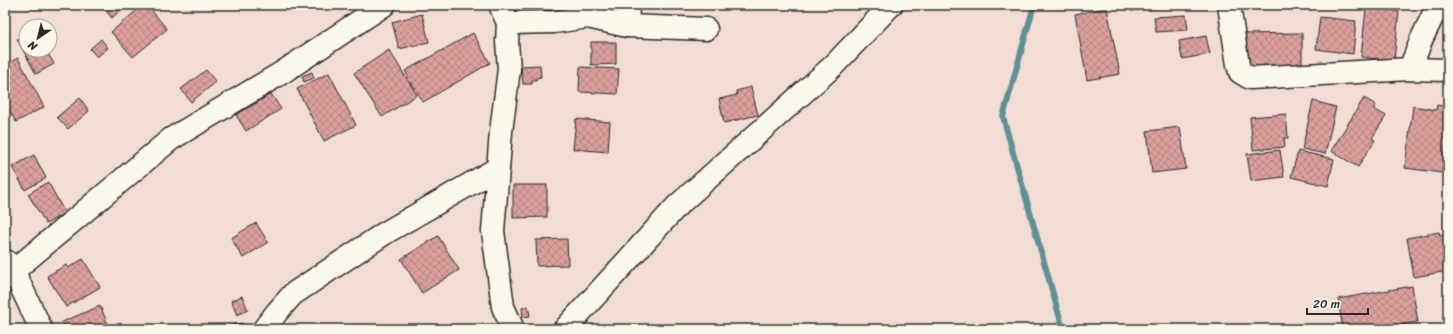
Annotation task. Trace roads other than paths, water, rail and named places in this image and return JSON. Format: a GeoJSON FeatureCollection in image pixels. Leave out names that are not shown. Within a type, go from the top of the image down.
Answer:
{"type":"FeatureCollection","features":[{"type":"Feature","properties":{"kind":"street"},"geometry":{"type":"LineString","coordinates":[[41,329],[8,270],[171,139],[283,72],[384,5]]}},
{"type":"Feature","properties":{"kind":"street"},"geometry":{"type":"LineString","coordinates":[[565,329],[677,206],[833,66],[891,5]]}},
{"type":"Feature","properties":{"kind":"street"},"geometry":{"type":"LineString","coordinates":[[1229,5],[1240,72],[1250,78],[1410,69],[1448,70]]}},
{"type":"Feature","properties":{"kind":"street"},"geometry":{"type":"LineString","coordinates":[[1410,69],[1422,38],[1438,5]]}},
{"type":"Feature","properties":{"kind":"street"},"geometry":{"type":"LineString","coordinates":[[513,329],[503,307],[493,231],[508,69],[504,14],[554,22],[588,17],[628,16],[706,29]]}},
{"type":"Feature","properties":{"kind":"street"},"geometry":{"type":"LineString","coordinates":[[264,329],[293,294],[385,233],[498,168]]}},
{"type":"Feature","properties":{"kind":"waterway"},"geometry":{"type":"LineString","coordinates":[[1034,5],[1003,117],[1063,329]]}}]}
